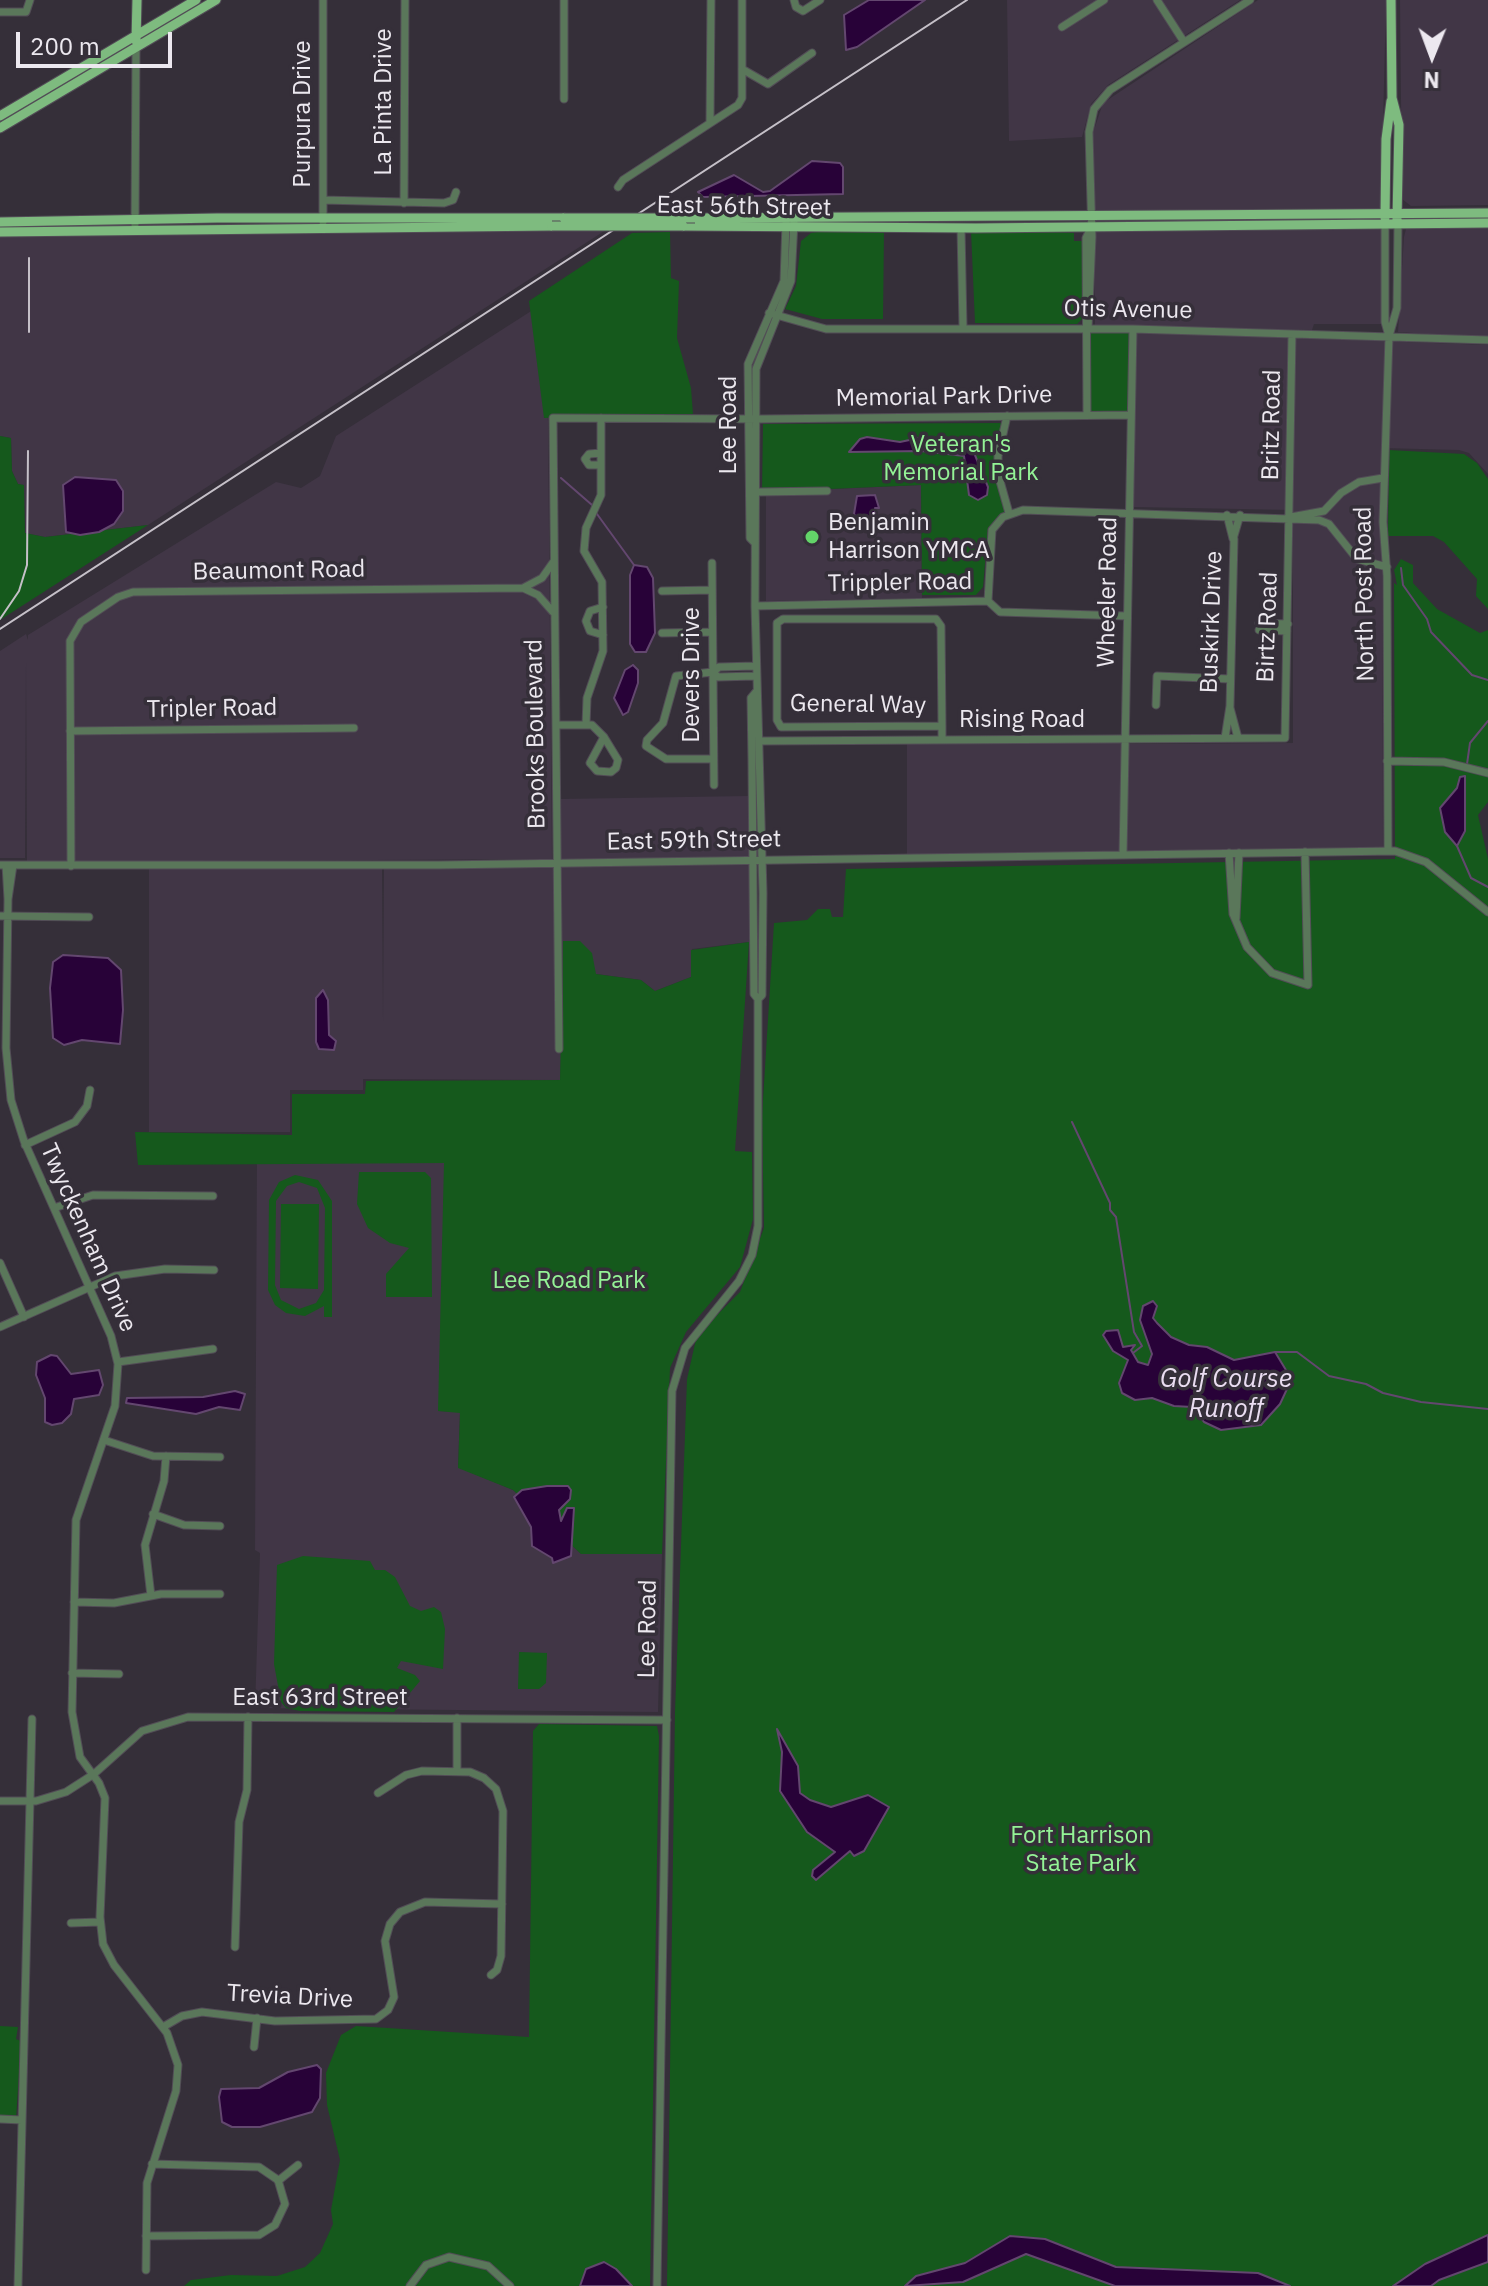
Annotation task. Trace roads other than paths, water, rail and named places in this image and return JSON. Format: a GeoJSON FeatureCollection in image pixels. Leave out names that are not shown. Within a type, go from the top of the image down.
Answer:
{"type":"FeatureCollection","features":[{"type":"Feature","properties":{"kind":"main road"},"geometry":{"type":"LineString","coordinates":[[136,47],[137,0]]}},
{"type":"Feature","properties":{"kind":"main road"},"geometry":{"type":"LineString","coordinates":[[0,116],[196,0]]}},
{"type":"Feature","properties":{"kind":"main road"},"geometry":{"type":"LineString","coordinates":[[0,128],[216,0]]}},
{"type":"Feature","properties":{"kind":"main road","name":"North Post Road"},"geometry":{"type":"LineString","coordinates":[[1385,218],[1387,124],[1392,98],[1391,0]]}},
{"type":"Feature","properties":{"kind":"main road","name":"North Post Road"},"geometry":{"type":"LineString","coordinates":[[1392,98],[1399,125],[1398,218]]}},
{"type":"Feature","properties":{"kind":"main road","name":"East 56th Street"},"geometry":{"type":"LineString","coordinates":[[323,222],[683,226],[1022,217],[1089,225],[1240,214],[1398,218],[1488,213]]}},
{"type":"Feature","properties":{"kind":"main road"},"geometry":{"type":"LineString","coordinates":[[1201,225],[1237,219],[1240,214]]}},
{"type":"Feature","properties":{"kind":"main road"},"geometry":{"type":"LineString","coordinates":[[1262,224],[1264,219],[1283,219],[1290,214]]}},
{"type":"Feature","properties":{"kind":"main road"},"geometry":{"type":"LineString","coordinates":[[961,228],[967,222],[1022,217]]}},
{"type":"Feature","properties":{"kind":"main road","name":"East 56th Street"},"geometry":{"type":"LineString","coordinates":[[0,222],[695,218],[961,228],[1262,224],[1385,218]]}},
{"type":"Feature","properties":{"kind":"main road","name":"East 56th Street"},"geometry":{"type":"LineString","coordinates":[[1398,218],[1488,223]]}},
{"type":"Feature","properties":{"kind":"main road","name":"East 56th Street"},"geometry":{"type":"LineString","coordinates":[[0,232],[135,223]]}},
{"type":"Feature","properties":{"kind":"street"},"geometry":{"type":"LineString","coordinates":[[0,12],[28,10],[30,0]]}},
{"type":"Feature","properties":{"kind":"street","name":"Purpura Drive"},"geometry":{"type":"LineString","coordinates":[[323,0],[323,222]]}},
{"type":"Feature","properties":{"kind":"street","name":"La Pinta Drive"},"geometry":{"type":"LineString","coordinates":[[404,203],[405,0]]}},
{"type":"Feature","properties":{"kind":"street"},"geometry":{"type":"LineString","coordinates":[[564,0],[564,99]]}},
{"type":"Feature","properties":{"kind":"street"},"geometry":{"type":"LineString","coordinates":[[710,123],[711,0]]}},
{"type":"Feature","properties":{"kind":"street"},"geometry":{"type":"LineString","coordinates":[[618,187],[621,181],[738,105],[742,98],[742,0]]}},
{"type":"Feature","properties":{"kind":"street"},"geometry":{"type":"LineString","coordinates":[[796,4],[803,11],[820,0]]}},
{"type":"Feature","properties":{"kind":"street"},"geometry":{"type":"LineString","coordinates":[[1062,27],[1104,0]]}},
{"type":"Feature","properties":{"kind":"street"},"geometry":{"type":"LineString","coordinates":[[1157,0],[1184,42]]}},
{"type":"Feature","properties":{"kind":"street"},"geometry":{"type":"LineString","coordinates":[[1087,415],[1086,238],[1089,225],[1089,132],[1094,109],[1110,90],[1250,0]]}},
{"type":"Feature","properties":{"kind":"street"},"geometry":{"type":"LineString","coordinates":[[135,223],[136,47]]}},
{"type":"Feature","properties":{"kind":"street"},"geometry":{"type":"LineString","coordinates":[[742,69],[768,84],[812,53]]}},
{"type":"Feature","properties":{"kind":"street"},"geometry":{"type":"LineString","coordinates":[[323,200],[444,203],[453,200],[456,192]]}},
{"type":"Feature","properties":{"kind":"street","name":"North Post Road"},"geometry":{"type":"LineString","coordinates":[[1385,218],[1385,307],[1389,336],[1383,478],[1387,567],[1388,851]]}},
{"type":"Feature","properties":{"kind":"street","name":"North Post Road"},"geometry":{"type":"LineString","coordinates":[[1389,336],[1397,308],[1398,218]]}},
{"type":"Feature","properties":{"kind":"street","name":"Lee Road"},"geometry":{"type":"LineString","coordinates":[[758,999],[762,995],[761,741],[760,699],[756,692],[755,676],[754,542],[750,538],[752,419],[757,362],[785,275],[790,222]]}},
{"type":"Feature","properties":{"kind":"street"},"geometry":{"type":"LineString","coordinates":[[961,228],[963,327]]}},
{"type":"Feature","properties":{"kind":"street","name":"Otis Avenue"},"geometry":{"type":"LineString","coordinates":[[773,315],[826,329],[1133,329],[1488,340]]}},
{"type":"Feature","properties":{"kind":"street","name":"Wheeler Road"},"geometry":{"type":"LineString","coordinates":[[1123,855],[1133,329]]}},
{"type":"Feature","properties":{"kind":"street","name":"Britz Road"},"geometry":{"type":"LineString","coordinates":[[1291,517],[1292,334]]}},
{"type":"Feature","properties":{"kind":"street","name":"Memorial Park Drive"},"geometry":{"type":"LineString","coordinates":[[752,419],[1131,415]]}},
{"type":"Feature","properties":{"kind":"street"},"geometry":{"type":"LineString","coordinates":[[1007,416],[998,456],[998,474],[1009,513],[1019,510],[1129,512],[1291,517],[1325,521],[1335,529],[1357,559],[1387,567]]}},
{"type":"Feature","properties":{"kind":"street","name":"Brooks Boulevard"},"geometry":{"type":"LineString","coordinates":[[559,1049],[553,418],[601,418]]}},
{"type":"Feature","properties":{"kind":"street"},"geometry":{"type":"LineString","coordinates":[[586,725],[587,698],[602,660],[601,577],[584,553],[586,526],[601,497],[601,418],[752,419]]}},
{"type":"Feature","properties":{"kind":"street","name":"Lee Road"},"geometry":{"type":"LineString","coordinates":[[752,419],[758,492],[758,538],[754,542]]}},
{"type":"Feature","properties":{"kind":"street"},"geometry":{"type":"LineString","coordinates":[[601,453],[589,454],[585,460],[589,465],[601,465]]}},
{"type":"Feature","properties":{"kind":"street"},"geometry":{"type":"LineString","coordinates":[[1291,517],[1319,513],[1332,506],[1341,493],[1359,482],[1383,478]]}},
{"type":"Feature","properties":{"kind":"street"},"geometry":{"type":"LineString","coordinates":[[758,492],[827,491]]}},
{"type":"Feature","properties":{"kind":"street"},"geometry":{"type":"LineString","coordinates":[[1332,506],[1335,529]]}},
{"type":"Feature","properties":{"kind":"street","name":"Trippler Road"},"geometry":{"type":"LineString","coordinates":[[755,606],[988,601],[990,535],[999,520],[1009,513]]}},
{"type":"Feature","properties":{"kind":"street","name":"Buskirk Drive"},"geometry":{"type":"LineString","coordinates":[[1227,515],[1234,539]]}},
{"type":"Feature","properties":{"kind":"street","name":"Buskirk Drive"},"geometry":{"type":"LineString","coordinates":[[1225,738],[1230,706],[1234,539],[1240,515]]}},
{"type":"Feature","properties":{"kind":"street","name":"Birtz Road"},"geometry":{"type":"LineString","coordinates":[[1285,738],[1291,517]]}},
{"type":"Feature","properties":{"kind":"street"},"geometry":{"type":"LineString","coordinates":[[523,588],[540,579],[554,561]]}},
{"type":"Feature","properties":{"kind":"street","name":"Devers Drive"},"geometry":{"type":"LineString","coordinates":[[712,563],[714,785]]}},
{"type":"Feature","properties":{"kind":"street"},"geometry":{"type":"LineString","coordinates":[[523,588],[538,595],[554,613]]}},
{"type":"Feature","properties":{"kind":"street","name":"Beaumont Road"},"geometry":{"type":"LineString","coordinates":[[70,731],[71,638],[79,624],[118,597],[133,592],[523,588]]}},
{"type":"Feature","properties":{"kind":"street"},"geometry":{"type":"LineString","coordinates":[[662,591],[712,590]]}},
{"type":"Feature","properties":{"kind":"street"},"geometry":{"type":"LineString","coordinates":[[988,601],[1000,612],[1127,616]]}},
{"type":"Feature","properties":{"kind":"street"},"geometry":{"type":"LineString","coordinates":[[603,607],[590,611],[586,623],[592,633],[603,635]]}},
{"type":"Feature","properties":{"kind":"street"},"geometry":{"type":"LineString","coordinates":[[776,692],[776,626],[782,620],[933,618],[939,621],[942,740]]}},
{"type":"Feature","properties":{"kind":"street"},"geometry":{"type":"LineString","coordinates":[[1259,627],[1288,627]]}},
{"type":"Feature","properties":{"kind":"street"},"geometry":{"type":"LineString","coordinates":[[662,633],[712,632]]}},
{"type":"Feature","properties":{"kind":"street"},"geometry":{"type":"LineString","coordinates":[[755,656],[776,656]]}},
{"type":"Feature","properties":{"kind":"street"},"geometry":{"type":"LineString","coordinates":[[713,759],[666,759],[646,744],[663,723],[676,675],[713,672],[719,667],[755,666]]}},
{"type":"Feature","properties":{"kind":"street"},"geometry":{"type":"LineString","coordinates":[[713,672],[718,677],[755,676]]}},
{"type":"Feature","properties":{"kind":"street"},"geometry":{"type":"LineString","coordinates":[[1156,705],[1157,676],[1230,679]]}},
{"type":"Feature","properties":{"kind":"street","name":"Lee Road"},"geometry":{"type":"LineString","coordinates":[[657,2286],[672,1391],[685,1348],[739,1281],[756,1241],[759,1212],[758,999],[754,994],[751,698],[756,692]]}},
{"type":"Feature","properties":{"kind":"street","name":"General Way"},"geometry":{"type":"LineString","coordinates":[[756,692],[776,692],[777,721],[783,728],[942,726]]}},
{"type":"Feature","properties":{"kind":"street","name":"Buskirk Drive"},"geometry":{"type":"LineString","coordinates":[[1230,706],[1238,738]]}},
{"type":"Feature","properties":{"kind":"street"},"geometry":{"type":"LineString","coordinates":[[556,725],[596,727],[604,737],[618,760],[618,766],[611,772],[597,771],[590,763],[604,737]]}},
{"type":"Feature","properties":{"kind":"street","name":"Tripler Road"},"geometry":{"type":"LineString","coordinates":[[70,731],[354,728]]}},
{"type":"Feature","properties":{"kind":"street"},"geometry":{"type":"LineString","coordinates":[[70,731],[71,866]]}},
{"type":"Feature","properties":{"kind":"street","name":"Rising Road"},"geometry":{"type":"LineString","coordinates":[[761,741],[1285,738]]}},
{"type":"Feature","properties":{"kind":"street"},"geometry":{"type":"LineString","coordinates":[[1387,761],[1450,764],[1488,773]]}},
{"type":"Feature","properties":{"kind":"street","name":"East 59th Street"},"geometry":{"type":"LineString","coordinates":[[6,865],[558,863],[1388,851],[1406,853],[1426,862],[1488,912]]}},
{"type":"Feature","properties":{"kind":"street"},"geometry":{"type":"LineString","coordinates":[[1229,853],[1236,918],[1244,942],[1261,965],[1280,977],[1308,985],[1305,852]]}},
{"type":"Feature","properties":{"kind":"street"},"geometry":{"type":"LineString","coordinates":[[1236,918],[1239,853]]}},
{"type":"Feature","properties":{"kind":"street","name":"Twyckenham Drive"},"geometry":{"type":"LineString","coordinates":[[6,865],[7,1069],[12,1106],[25,1145],[111,1336],[118,1362],[117,1402],[76,1520],[72,1673],[74,1733],[80,1757],[105,1801],[100,1922],[109,1957],[163,2027],[175,2048],[178,2080],[146,2187],[146,2270]]}},
{"type":"Feature","properties":{"kind":"street"},"geometry":{"type":"LineString","coordinates":[[4,916],[89,917]]}},
{"type":"Feature","properties":{"kind":"street"},"geometry":{"type":"LineString","coordinates":[[25,1145],[75,1122],[87,1106],[90,1090]]}},
{"type":"Feature","properties":{"kind":"street"},"geometry":{"type":"LineString","coordinates":[[54,1208],[93,1195],[213,1196]]}},
{"type":"Feature","properties":{"kind":"street"},"geometry":{"type":"LineString","coordinates":[[0,1263],[24,1317]]}},
{"type":"Feature","properties":{"kind":"street"},"geometry":{"type":"LineString","coordinates":[[0,1327],[115,1276],[158,1270],[214,1270]]}},
{"type":"Feature","properties":{"kind":"street"},"geometry":{"type":"LineString","coordinates":[[118,1362],[213,1349]]}},
{"type":"Feature","properties":{"kind":"street"},"geometry":{"type":"LineString","coordinates":[[104,1440],[141,1454],[220,1457]]}},
{"type":"Feature","properties":{"kind":"street"},"geometry":{"type":"LineString","coordinates":[[151,1596],[144,1552],[164,1481],[166,1456]]}},
{"type":"Feature","properties":{"kind":"street"},"geometry":{"type":"LineString","coordinates":[[153,1514],[184,1525],[220,1526]]}},
{"type":"Feature","properties":{"kind":"street"},"geometry":{"type":"LineString","coordinates":[[74,1602],[114,1603],[151,1596],[220,1594]]}},
{"type":"Feature","properties":{"kind":"street"},"geometry":{"type":"LineString","coordinates":[[72,1673],[119,1674]]}},
{"type":"Feature","properties":{"kind":"street","name":"East 63rd Street"},"geometry":{"type":"LineString","coordinates":[[0,1801],[31,1801],[66,1792],[92,1775],[132,1738],[162,1722],[188,1717],[667,1720]]}},
{"type":"Feature","properties":{"kind":"street"},"geometry":{"type":"LineString","coordinates":[[235,1947],[239,1822],[247,1790],[248,1717]]}},
{"type":"Feature","properties":{"kind":"street"},"geometry":{"type":"LineString","coordinates":[[457,1718],[457,1771]]}},
{"type":"Feature","properties":{"kind":"street"},"geometry":{"type":"LineString","coordinates":[[18,2286],[32,1719]]}},
{"type":"Feature","properties":{"kind":"street"},"geometry":{"type":"LineString","coordinates":[[378,1793],[414,1772],[457,1771],[484,1778],[502,1801],[500,1962],[491,1975]]}},
{"type":"Feature","properties":{"kind":"street","name":"Trevia Drive"},"geometry":{"type":"LineString","coordinates":[[163,2027],[177,2018],[198,2012],[257,2018],[366,2021],[382,2016],[394,1997],[385,1945],[393,1919],[418,1903],[502,1904]]}},
{"type":"Feature","properties":{"kind":"street"},"geometry":{"type":"LineString","coordinates":[[71,1923],[100,1922]]}},
{"type":"Feature","properties":{"kind":"street"},"geometry":{"type":"LineString","coordinates":[[254,2047],[257,2018]]}},
{"type":"Feature","properties":{"kind":"street"},"geometry":{"type":"LineString","coordinates":[[0,2119],[22,2120]]}},
{"type":"Feature","properties":{"kind":"street"},"geometry":{"type":"LineString","coordinates":[[146,2236],[251,2237],[265,2233],[283,2212],[285,2197],[278,2181],[268,2171],[253,2166],[152,2164]]}},
{"type":"Feature","properties":{"kind":"street"},"geometry":{"type":"LineString","coordinates":[[278,2181],[298,2165]]}},
{"type":"Feature","properties":{"kind":"street"},"geometry":{"type":"LineString","coordinates":[[410,2286],[426,2265],[452,2257],[488,2266],[510,2286]]}},
{"type":"Feature","properties":{"kind":"water"},"geometry":{"type":"Polygon","coordinates":[[[869,0],[925,0],[857,47],[846,50],[844,15],[869,0]]]}},
{"type":"Feature","properties":{"kind":"water"},"geometry":{"type":"Polygon","coordinates":[[[812,161],[840,163],[843,167],[843,194],[703,197],[698,192],[734,175],[763,192],[770,191],[812,161]]]}},
{"type":"Feature","properties":{"kind":"water"},"geometry":{"type":"Polygon","coordinates":[[[867,437],[900,442],[919,438],[958,439],[970,443],[988,487],[987,495],[978,500],[969,495],[964,456],[922,451],[849,452],[860,439],[867,437]]]}},
{"type":"Feature","properties":{"kind":"water"},"geometry":{"type":"Polygon","coordinates":[[[75,477],[116,480],[123,491],[123,511],[114,524],[99,532],[80,535],[66,532],[63,485],[75,477]]]}},
{"type":"Feature","properties":{"kind":"water"},"geometry":{"type":"Polygon","coordinates":[[[875,495],[879,508],[875,508],[875,517],[869,523],[860,522],[854,514],[857,496],[875,495]]]}},
{"type":"Feature","properties":{"kind":"water"},"geometry":{"type":"Polygon","coordinates":[[[634,565],[647,567],[653,578],[655,633],[646,652],[635,652],[630,644],[630,575],[634,565]]]}},
{"type":"Feature","properties":{"kind":"water"},"geometry":{"type":"Polygon","coordinates":[[[633,665],[638,670],[638,683],[628,712],[623,715],[614,698],[625,670],[633,665]]]}},
{"type":"Feature","properties":{"kind":"water"},"geometry":{"type":"Polygon","coordinates":[[[1465,776],[1465,831],[1457,846],[1445,832],[1440,808],[1457,788],[1460,777],[1465,776]]]}},
{"type":"Feature","properties":{"kind":"water"},"geometry":{"type":"Polygon","coordinates":[[[63,955],[108,958],[121,970],[123,1010],[120,1044],[82,1040],[64,1045],[53,1038],[50,988],[53,962],[63,955]]]}},
{"type":"Feature","properties":{"kind":"water"},"geometry":{"type":"Polygon","coordinates":[[[323,990],[328,1000],[329,1035],[336,1041],[334,1050],[319,1049],[316,1042],[316,998],[323,990]]]}},
{"type":"Feature","properties":{"kind":"water","name":"Golf Course Runoff"},"geometry":{"type":"Polygon","coordinates":[[[1153,1301],[1157,1306],[1153,1318],[1157,1323],[1171,1337],[1189,1345],[1207,1347],[1234,1360],[1275,1352],[1289,1375],[1287,1389],[1280,1404],[1261,1425],[1221,1430],[1204,1422],[1192,1407],[1174,1406],[1152,1398],[1135,1400],[1122,1393],[1119,1383],[1128,1360],[1113,1351],[1103,1335],[1106,1331],[1118,1330],[1123,1347],[1135,1345],[1131,1350],[1138,1362],[1148,1365],[1152,1354],[1140,1320],[1143,1306],[1153,1301]]]}},
{"type":"Feature","properties":{"kind":"water"},"geometry":{"type":"Polygon","coordinates":[[[51,1355],[57,1356],[71,1374],[99,1370],[103,1385],[99,1395],[74,1399],[71,1414],[62,1423],[52,1425],[45,1422],[45,1398],[36,1375],[37,1362],[51,1355]]]}},
{"type":"Feature","properties":{"kind":"water"},"geometry":{"type":"Polygon","coordinates":[[[235,1391],[245,1394],[240,1410],[219,1407],[196,1414],[126,1403],[127,1398],[203,1397],[235,1391]]]}},
{"type":"Feature","properties":{"kind":"water"},"geometry":{"type":"Polygon","coordinates":[[[568,1486],[571,1490],[570,1499],[559,1510],[561,1521],[567,1508],[574,1508],[571,1556],[553,1563],[552,1558],[532,1546],[531,1527],[514,1497],[522,1490],[568,1486]]]}},
{"type":"Feature","properties":{"kind":"water"},"geometry":{"type":"Polygon","coordinates":[[[777,1729],[798,1766],[800,1793],[810,1800],[831,1807],[868,1795],[889,1807],[864,1851],[854,1856],[850,1851],[816,1880],[812,1876],[813,1870],[835,1852],[807,1832],[780,1791],[782,1752],[777,1729]]]}},
{"type":"Feature","properties":{"kind":"water"},"geometry":{"type":"Polygon","coordinates":[[[317,2065],[321,2069],[320,2098],[312,2112],[260,2127],[232,2127],[222,2122],[221,2089],[259,2088],[288,2072],[317,2065]]]}},
{"type":"Feature","properties":{"kind":"water"},"geometry":{"type":"Polygon","coordinates":[[[1488,2235],[1488,2262],[1439,2280],[1431,2286],[1393,2286],[1425,2264],[1488,2235]]]}},
{"type":"Feature","properties":{"kind":"water"},"geometry":{"type":"Polygon","coordinates":[[[1010,2236],[1045,2239],[1116,2267],[1258,2273],[1290,2286],[1115,2286],[1026,2254],[963,2282],[905,2286],[916,2276],[965,2263],[1010,2236]]]}},
{"type":"Feature","properties":{"kind":"water"},"geometry":{"type":"Polygon","coordinates":[[[604,2262],[616,2269],[632,2286],[580,2286],[586,2269],[604,2262]]]}},
{"type":"Feature","properties":{"kind":"waterway"},"geometry":{"type":"LineString","coordinates":[[561,478],[592,505]]}},
{"type":"Feature","properties":{"kind":"waterway"},"geometry":{"type":"LineString","coordinates":[[597,514],[634,565]]}},
{"type":"Feature","properties":{"kind":"waterway"},"geometry":{"type":"LineString","coordinates":[[1401,568],[1403,585],[1427,619],[1431,632],[1472,675],[1488,680]]}},
{"type":"Feature","properties":{"kind":"waterway"},"geometry":{"type":"LineString","coordinates":[[1467,764],[1470,743],[1488,721]]}},
{"type":"Feature","properties":{"kind":"waterway"},"geometry":{"type":"LineString","coordinates":[[1457,846],[1471,878],[1488,887]]}},
{"type":"Feature","properties":{"kind":"waterway"},"geometry":{"type":"LineString","coordinates":[[1072,1122],[1110,1203],[1110,1210],[1116,1217],[1134,1332],[1142,1346],[1133,1353]]}},
{"type":"Feature","properties":{"kind":"waterway"},"geometry":{"type":"LineString","coordinates":[[1275,1352],[1297,1352],[1329,1376],[1366,1384],[1383,1393],[1421,1402],[1488,1409]]}},
{"type":"Feature","properties":{"kind":"railway"},"geometry":{"type":"LineString","coordinates":[[0,629],[967,0]]}},
{"type":"Feature","properties":{"kind":"railway"},"geometry":{"type":"LineString","coordinates":[[29,258],[29,332]]}},
{"type":"Feature","properties":{"kind":"railway"},"geometry":{"type":"LineString","coordinates":[[0,619],[19,591],[27,565],[28,451]]}},
{"type":"Feature","properties":{"kind":"place","name":"Benjamin Harrison YMCA"},"geometry":{"type":"Point","coordinates":[812,537]}},
{"type":"Feature","properties":{"kind":"park label","name":"Veteran's Memorial Park"},"geometry":{"type":"Point","coordinates":[961,459]}},
{"type":"Feature","properties":{"kind":"park label","name":"Lee Road Park"},"geometry":{"type":"Point","coordinates":[569,1281]}},
{"type":"Feature","properties":{"kind":"park label","name":"Fort Harrison State Park"},"geometry":{"type":"Point","coordinates":[1081,1850]}}]}
